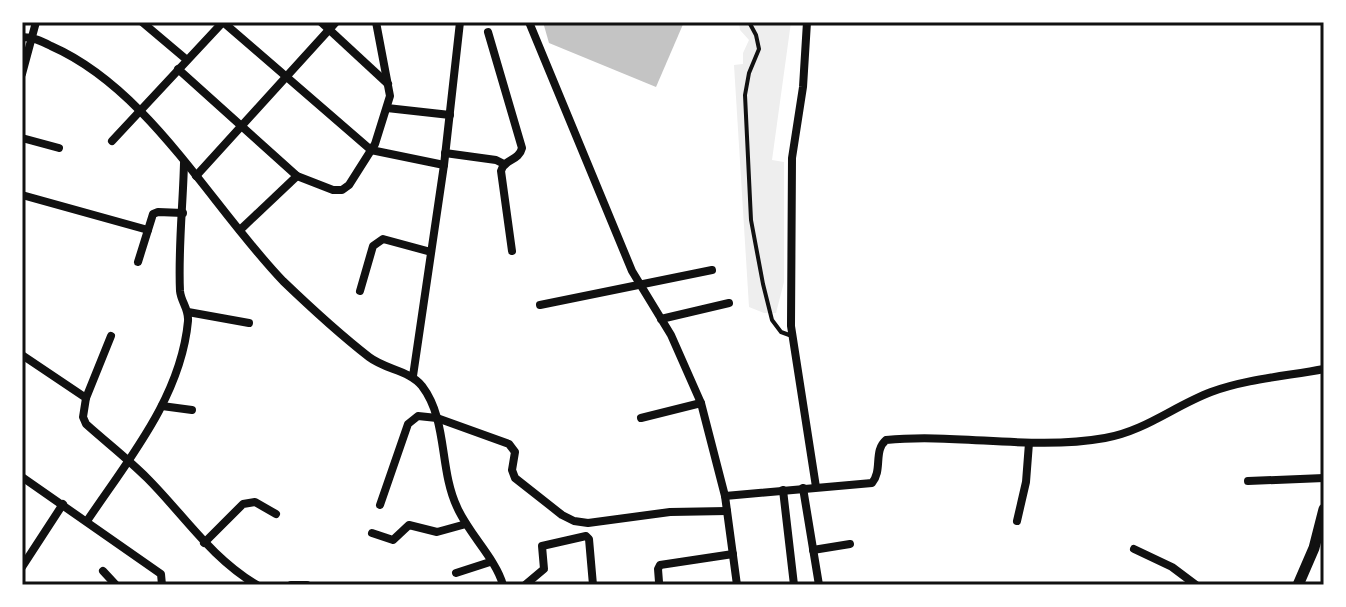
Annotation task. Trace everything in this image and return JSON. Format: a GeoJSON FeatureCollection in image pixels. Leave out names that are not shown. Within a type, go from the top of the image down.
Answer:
{"type":"FeatureCollection","features":[{"type":"Feature","properties":{"kind":"street"},"geometry":{"type":"LineString","coordinates":[[22,74],[26,37],[36,22]]}},
{"type":"Feature","properties":{"kind":"street"},"geometry":{"type":"LineString","coordinates":[[142,22],[187,60]]}},
{"type":"Feature","properties":{"kind":"street"},"geometry":{"type":"LineString","coordinates":[[112,141],[223,22],[371,150],[444,165]]}},
{"type":"Feature","properties":{"kind":"street"},"geometry":{"type":"LineString","coordinates":[[321,22],[389,85]]}},
{"type":"Feature","properties":{"kind":"street"},"geometry":{"type":"LineString","coordinates":[[196,176],[336,22]]}},
{"type":"Feature","properties":{"kind":"street"},"geometry":{"type":"LineString","coordinates":[[178,69],[297,176],[333,190],[342,190],[349,185],[371,150],[387,108],[389,85],[376,22]]}},
{"type":"Feature","properties":{"kind":"street"},"geometry":{"type":"LineString","coordinates":[[413,376],[444,165],[460,22]]}},
{"type":"Feature","properties":{"kind":"street"},"geometry":{"type":"LineString","coordinates":[[529,22],[639,285],[671,335],[701,403],[725,496],[737,585]]}},
{"type":"Feature","properties":{"kind":"street"},"geometry":{"type":"LineString","coordinates":[[807,22],[803,87],[792,158],[792,336],[816,487]]}},
{"type":"Feature","properties":{"kind":"street"},"geometry":{"type":"LineString","coordinates":[[488,32],[522,143],[518,156],[504,164],[501,171],[512,251]]}},
{"type":"Feature","properties":{"kind":"street"},"geometry":{"type":"LineString","coordinates":[[26,37],[73,56],[109,81],[196,176],[283,281],[371,359],[413,376],[429,396],[437,418],[450,489],[466,524],[503,585]]}},
{"type":"Feature","properties":{"kind":"street"},"geometry":{"type":"LineString","coordinates":[[387,108],[450,115]]}},
{"type":"Feature","properties":{"kind":"street"},"geometry":{"type":"LineString","coordinates":[[22,138],[59,148]]}},
{"type":"Feature","properties":{"kind":"street"},"geometry":{"type":"LineString","coordinates":[[445,153],[496,160],[504,164]]}},
{"type":"Feature","properties":{"kind":"street"},"geometry":{"type":"LineString","coordinates":[[87,521],[162,406],[177,369],[188,312],[180,291],[184,163]]}},
{"type":"Feature","properties":{"kind":"street"},"geometry":{"type":"LineString","coordinates":[[240,230],[297,176]]}},
{"type":"Feature","properties":{"kind":"street"},"geometry":{"type":"LineString","coordinates":[[22,195],[148,230]]}},
{"type":"Feature","properties":{"kind":"street"},"geometry":{"type":"LineString","coordinates":[[138,262],[155,212],[183,213]]}},
{"type":"Feature","properties":{"kind":"street"},"geometry":{"type":"LineString","coordinates":[[360,291],[373,246],[380,239],[431,252]]}},
{"type":"Feature","properties":{"kind":"street"},"geometry":{"type":"LineString","coordinates":[[540,305],[712,270]]}},
{"type":"Feature","properties":{"kind":"street"},"geometry":{"type":"LineString","coordinates":[[661,319],[729,303]]}},
{"type":"Feature","properties":{"kind":"street"},"geometry":{"type":"LineString","coordinates":[[188,312],[249,323]]}},
{"type":"Feature","properties":{"kind":"street"},"geometry":{"type":"LineString","coordinates":[[111,336],[86,398],[83,421],[147,478],[204,543],[239,574],[257,585]]}},
{"type":"Feature","properties":{"kind":"street"},"geometry":{"type":"LineString","coordinates":[[22,355],[86,398]]}},
{"type":"Feature","properties":{"kind":"street"},"geometry":{"type":"LineString","coordinates":[[725,496],[872,483],[878,476],[879,447],[886,440],[1029,443],[1073,442],[1116,436],[1144,427],[1210,393],[1324,369]]}},
{"type":"Feature","properties":{"kind":"street"},"geometry":{"type":"LineString","coordinates":[[641,418],[701,403]]}},
{"type":"Feature","properties":{"kind":"street"},"geometry":{"type":"LineString","coordinates":[[162,406],[192,410]]}},
{"type":"Feature","properties":{"kind":"street"},"geometry":{"type":"LineString","coordinates":[[380,505],[408,424],[418,416],[437,418],[509,444],[515,452],[512,470],[515,478],[574,521],[588,523],[670,512],[727,511]]}},
{"type":"Feature","properties":{"kind":"street"},"geometry":{"type":"LineString","coordinates":[[1017,521],[1026,482],[1029,443]]}},
{"type":"Feature","properties":{"kind":"street"},"geometry":{"type":"LineString","coordinates":[[22,477],[161,574],[162,585]]}},
{"type":"Feature","properties":{"kind":"street"},"geometry":{"type":"LineString","coordinates":[[1248,481],[1324,478]]}},
{"type":"Feature","properties":{"kind":"street"},"geometry":{"type":"LineString","coordinates":[[803,488],[819,585]]}},
{"type":"Feature","properties":{"kind":"street"},"geometry":{"type":"LineString","coordinates":[[783,490],[794,585]]}},
{"type":"Feature","properties":{"kind":"street"},"geometry":{"type":"LineString","coordinates":[[204,543],[243,504],[255,502],[276,514]]}},
{"type":"Feature","properties":{"kind":"street"},"geometry":{"type":"LineString","coordinates":[[22,567],[63,504]]}},
{"type":"Feature","properties":{"kind":"street"},"geometry":{"type":"LineString","coordinates":[[1298,585],[1314,548],[1324,509]]}},
{"type":"Feature","properties":{"kind":"street"},"geometry":{"type":"LineString","coordinates":[[372,533],[393,540],[409,525],[437,532],[466,524]]}},
{"type":"Feature","properties":{"kind":"street"},"geometry":{"type":"LineString","coordinates":[[525,585],[544,569],[542,546],[586,536],[589,539],[593,585]]}},
{"type":"Feature","properties":{"kind":"street"},"geometry":{"type":"LineString","coordinates":[[813,550],[850,544]]}},
{"type":"Feature","properties":{"kind":"street"},"geometry":{"type":"LineString","coordinates":[[1134,549],[1172,567],[1196,585]]}},
{"type":"Feature","properties":{"kind":"street"},"geometry":{"type":"LineString","coordinates":[[659,582],[660,565],[733,554]]}},
{"type":"Feature","properties":{"kind":"street"},"geometry":{"type":"LineString","coordinates":[[456,573],[490,562]]}},
{"type":"Feature","properties":{"kind":"street"},"geometry":{"type":"LineString","coordinates":[[103,571],[116,585]]}},
{"type":"Feature","properties":{"kind":"street"},"geometry":{"type":"LineString","coordinates":[[291,585],[307,585]]}},
{"type":"Feature","properties":{"kind":"lane"},"geometry":{"type":"LineString","coordinates":[[749,22],[759,49],[749,73],[745,95],[751,220],[772,320],[781,332],[792,336]]}},
{"type":"Feature","properties":{"kind":"shaded area"},"geometry":{"type":"Polygon","coordinates":[[[739,22],[791,22],[772,160],[784,162],[784,282],[776,313],[764,313],[749,307],[734,65],[743,64],[743,53],[749,40],[740,30],[739,22]]]}},
{"type":"Feature","properties":{"kind":"building"},"geometry":{"type":"Polygon","coordinates":[[[543,22],[684,22],[656,87],[549,43],[543,22]]]}}]}
